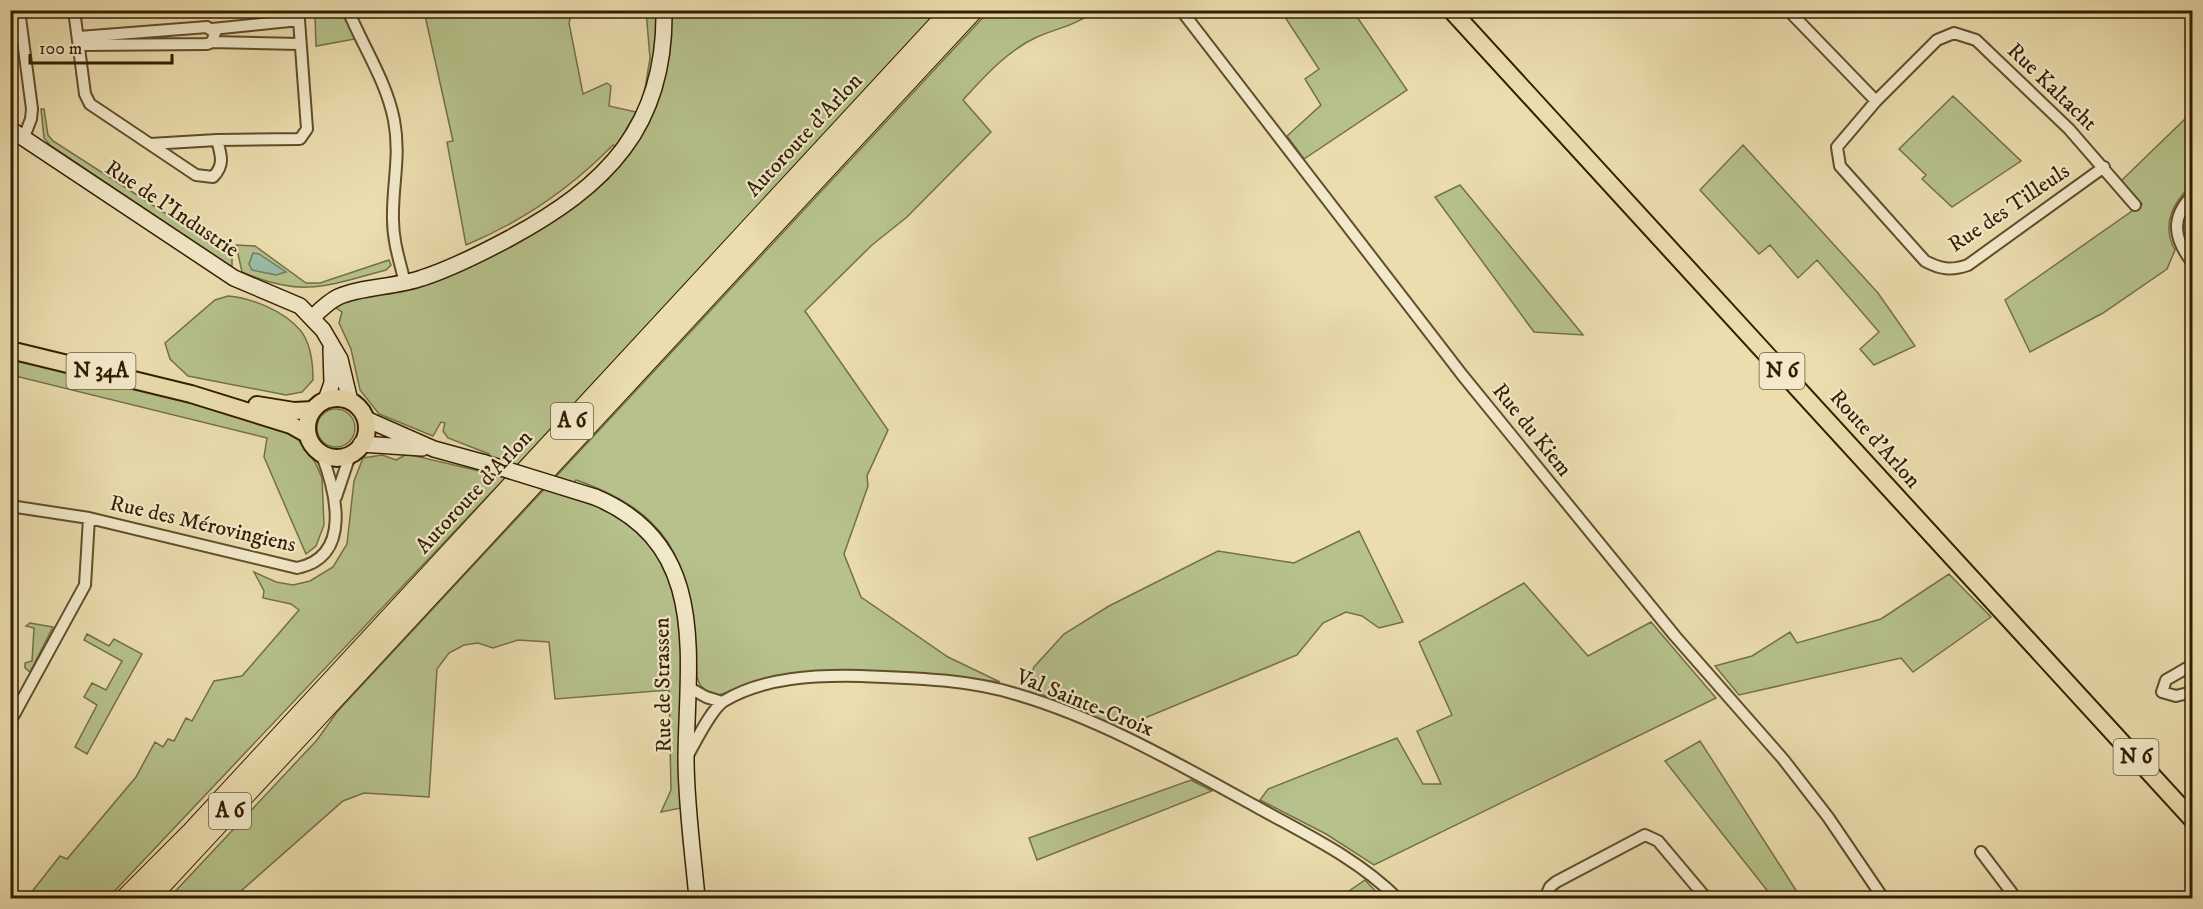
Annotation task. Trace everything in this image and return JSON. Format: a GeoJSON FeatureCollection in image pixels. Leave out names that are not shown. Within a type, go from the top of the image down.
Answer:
{"type":"FeatureCollection","features":[{"type":"Feature","properties":{"kind":"highway","name":"Autoroute d'Arlon"},"geometry":{"type":"LineString","coordinates":[[126,898],[208,814],[952,10]]}},
{"type":"Feature","properties":{"kind":"highway","name":"Autoroute d'Arlon"},"geometry":{"type":"LineString","coordinates":[[149,898],[973,10]]}},
{"type":"Feature","properties":{"kind":"main road"},"geometry":{"type":"LineString","coordinates":[[350,401],[340,359],[313,317],[337,297],[405,283],[457,264],[533,225],[570,201],[606,171],[628,142],[651,97],[664,43],[664,10]]}},
{"type":"Feature","properties":{"kind":"main road","name":"Route d'Arlon"},"geometry":{"type":"LineString","coordinates":[[1451,10],[2193,819]]}},
{"type":"Feature","properties":{"kind":"main road","name":"Rue de l'Industrie"},"geometry":{"type":"LineString","coordinates":[[10,129],[234,278],[287,298],[313,317]]}},
{"type":"Feature","properties":{"kind":"main road"},"geometry":{"type":"LineString","coordinates":[[319,405],[334,398],[350,401],[358,406],[366,419],[365,437],[356,450],[336,458],[314,448],[307,434],[309,417],[332,383],[330,343]]}},
{"type":"Feature","properties":{"kind":"main road","name":"N 34A"},"geometry":{"type":"LineString","coordinates":[[10,350],[191,393],[294,411],[319,405]]}},
{"type":"Feature","properties":{"kind":"main road","name":"N 34A"},"geometry":{"type":"LineString","coordinates":[[191,393],[291,425],[307,434]]}},
{"type":"Feature","properties":{"kind":"main road","name":"Rue de Strassen"},"geometry":{"type":"LineString","coordinates":[[366,419],[434,449],[595,497],[616,506],[636,519],[652,534],[672,566],[685,614],[688,687],[686,757],[697,898]]}},
{"type":"Feature","properties":{"kind":"main road","name":"Rue de Strassen"},"geometry":{"type":"LineString","coordinates":[[356,450],[434,449]]}},
{"type":"Feature","properties":{"kind":"street"},"geometry":{"type":"LineString","coordinates":[[19,10],[32,110],[29,128],[24,137]]}},
{"type":"Feature","properties":{"kind":"street"},"geometry":{"type":"LineString","coordinates":[[74,10],[85,94],[90,104],[196,175],[206,178],[213,177],[222,163],[217,140]]}},
{"type":"Feature","properties":{"kind":"street"},"geometry":{"type":"LineString","coordinates":[[348,10],[378,70],[394,118],[398,161],[393,223],[394,240],[405,283]]}},
{"type":"Feature","properties":{"kind":"street","name":"Rue du Kiem"},"geometry":{"type":"LineString","coordinates":[[1181,10],[1428,333],[1626,577],[1783,759],[1862,865],[1883,898]]}},
{"type":"Feature","properties":{"kind":"street"},"geometry":{"type":"LineString","coordinates":[[1788,10],[1876,101]]}},
{"type":"Feature","properties":{"kind":"street"},"geometry":{"type":"LineString","coordinates":[[79,41],[190,28],[212,29],[299,20],[307,129],[304,137],[150,144]]}},
{"type":"Feature","properties":{"kind":"street"},"geometry":{"type":"LineString","coordinates":[[264,23],[266,43]]}},
{"type":"Feature","properties":{"kind":"street"},"geometry":{"type":"LineString","coordinates":[[212,29],[215,33],[212,42]]}},
{"type":"Feature","properties":{"kind":"street","name":"Rue Kaltacht"},"geometry":{"type":"LineString","coordinates":[[1876,101],[1937,39],[1954,33],[1964,34],[1976,40],[2104,167],[2135,205]]}},
{"type":"Feature","properties":{"kind":"street"},"geometry":{"type":"LineString","coordinates":[[79,41],[300,45]]}},
{"type":"Feature","properties":{"kind":"street","name":"Rue des Tilleuls"},"geometry":{"type":"LineString","coordinates":[[1876,101],[1837,147],[1840,166],[1925,261],[1938,268],[1958,269],[1968,265],[2104,167]]}},
{"type":"Feature","properties":{"kind":"street"},"geometry":{"type":"LineString","coordinates":[[2193,196],[2177,216],[2175,230],[2193,262]]}},
{"type":"Feature","properties":{"kind":"street","name":"Rue des Mérovingiens"},"geometry":{"type":"LineString","coordinates":[[335,497],[356,450]]}},
{"type":"Feature","properties":{"kind":"street","name":"Rue des Mérovingiens"},"geometry":{"type":"LineString","coordinates":[[10,506],[89,518],[297,568],[308,566],[327,551],[335,528],[335,497],[321,453]]}},
{"type":"Feature","properties":{"kind":"street"},"geometry":{"type":"LineString","coordinates":[[10,722],[85,585],[89,518]]}},
{"type":"Feature","properties":{"kind":"street"},"geometry":{"type":"LineString","coordinates":[[2193,665],[2166,680],[2162,692],[2176,696],[2193,692]]}},
{"type":"Feature","properties":{"kind":"street","name":"Val Sainte-Croix"},"geometry":{"type":"LineString","coordinates":[[722,702],[777,681],[838,676],[918,678],[1019,694],[1084,719],[1170,760],[1329,847],[1364,870],[1397,898]]}},
{"type":"Feature","properties":{"kind":"street"},"geometry":{"type":"LineString","coordinates":[[686,757],[722,702],[706,697],[688,687]]}},
{"type":"Feature","properties":{"kind":"street"},"geometry":{"type":"LineString","coordinates":[[1545,898],[1550,887],[1556,882],[1646,835],[1658,840],[1706,898]]}},
{"type":"Feature","properties":{"kind":"street"},"geometry":{"type":"LineString","coordinates":[[1981,852],[2011,897]]}},
{"type":"Feature","properties":{"kind":"green space"},"geometry":{"type":"Polygon","coordinates":[[[322,11],[342,11],[355,39],[316,46],[315,17],[323,16],[322,11]]]}},
{"type":"Feature","properties":{"kind":"green space"},"geometry":{"type":"Polygon","coordinates":[[[424,11],[572,11],[569,23],[583,94],[607,83],[611,86],[609,106],[636,112],[616,147],[613,145],[563,189],[506,226],[466,245],[447,142],[453,141],[424,11]]]}},
{"type":"Feature","properties":{"kind":"green space"},"geometry":{"type":"Polygon","coordinates":[[[646,11],[659,11],[654,68],[644,95],[650,58],[646,11]]]}},
{"type":"Feature","properties":{"kind":"green space"},"geometry":{"type":"Polygon","coordinates":[[[668,11],[938,11],[519,463],[108,898],[27,898],[60,856],[67,859],[136,777],[155,742],[163,747],[168,739],[174,741],[186,718],[192,721],[214,681],[242,676],[299,610],[291,604],[263,598],[264,591],[254,572],[276,582],[293,585],[310,581],[333,567],[347,544],[354,481],[363,458],[382,455],[396,460],[407,454],[479,471],[489,454],[448,438],[443,431],[445,423],[441,422],[433,436],[379,414],[360,390],[351,349],[339,323],[342,312],[336,308],[344,302],[467,260],[509,243],[549,223],[585,199],[615,170],[641,131],[668,11]]]}},
{"type":"Feature","properties":{"kind":"green space"},"geometry":{"type":"Polygon","coordinates":[[[989,11],[1096,11],[1074,23],[1026,42],[979,82],[963,100],[991,132],[907,217],[872,245],[805,311],[888,430],[867,476],[868,486],[844,554],[861,597],[948,657],[1000,682],[910,672],[837,670],[765,679],[719,695],[708,692],[700,685],[697,677],[691,608],[684,579],[674,554],[660,531],[639,512],[612,495],[576,480],[561,495],[617,513],[644,535],[668,569],[681,617],[681,808],[661,812],[671,790],[669,690],[555,699],[549,642],[518,640],[493,648],[478,643],[464,645],[449,653],[437,669],[429,797],[364,793],[343,801],[233,898],[169,898],[317,740],[337,712],[989,11]]]}},
{"type":"Feature","properties":{"kind":"green space"},"geometry":{"type":"Polygon","coordinates":[[[1281,11],[1353,11],[1407,90],[1304,159],[1287,136],[1321,105],[1305,79],[1319,69],[1281,11]]]}},
{"type":"Feature","properties":{"kind":"green space"},"geometry":{"type":"Polygon","coordinates":[[[1953,96],[2021,161],[1952,207],[1922,179],[1926,175],[1899,149],[1953,96]]]}},
{"type":"Feature","properties":{"kind":"green space"},"geometry":{"type":"Polygon","coordinates":[[[41,109],[44,109],[48,135],[53,141],[210,242],[232,253],[232,267],[50,145],[44,138],[41,109]]]}},
{"type":"Feature","properties":{"kind":"green space"},"geometry":{"type":"Polygon","coordinates":[[[2188,116],[2192,120],[2192,184],[2179,199],[2171,214],[2169,231],[2175,250],[2167,269],[2103,313],[2030,352],[2005,300],[2142,204],[2121,181],[2188,116]]]}},
{"type":"Feature","properties":{"kind":"green space"},"geometry":{"type":"Polygon","coordinates":[[[1743,145],[1878,293],[1915,346],[1874,365],[1860,349],[1879,332],[1817,260],[1798,278],[1770,245],[1759,254],[1700,190],[1743,145]]]}},
{"type":"Feature","properties":{"kind":"green space"},"geometry":{"type":"Polygon","coordinates":[[[1460,185],[1583,335],[1534,332],[1435,197],[1460,185]]]}},
{"type":"Feature","properties":{"kind":"green space"},"geometry":{"type":"Polygon","coordinates":[[[236,245],[255,246],[306,283],[320,283],[389,260],[391,265],[386,270],[330,285],[298,287],[282,285],[242,272],[236,245]]]}},
{"type":"Feature","properties":{"kind":"green space"},"geometry":{"type":"Polygon","coordinates":[[[228,296],[247,299],[277,311],[304,335],[312,361],[313,380],[302,392],[286,395],[188,376],[170,359],[165,343],[215,300],[228,296]]]}},
{"type":"Feature","properties":{"kind":"green space"},"geometry":{"type":"Polygon","coordinates":[[[11,355],[223,406],[294,434],[315,462],[322,478],[324,525],[316,546],[306,554],[264,457],[267,438],[11,375],[11,355]]]}},
{"type":"Feature","properties":{"kind":"green space"},"geometry":{"type":"Polygon","coordinates":[[[336,409],[350,414],[355,428],[350,442],[336,447],[322,442],[317,428],[322,414],[336,409]]]}},
{"type":"Feature","properties":{"kind":"green space"},"geometry":{"type":"Polygon","coordinates":[[[1359,531],[1403,622],[1379,628],[1362,616],[1346,612],[1323,623],[1297,655],[1128,725],[1101,720],[1031,690],[1028,684],[1034,667],[1064,634],[1109,606],[1218,551],[1294,563],[1359,531]]]}},
{"type":"Feature","properties":{"kind":"green space"},"geometry":{"type":"Polygon","coordinates":[[[1949,574],[1991,617],[1913,672],[1901,658],[1739,695],[1715,666],[1752,656],[1790,632],[1797,643],[1881,619],[1949,574]]]}},
{"type":"Feature","properties":{"kind":"green space"},"geometry":{"type":"Polygon","coordinates":[[[1524,583],[1588,656],[1651,622],[1716,698],[1374,865],[1326,834],[1260,800],[1268,789],[1397,738],[1423,784],[1441,784],[1417,731],[1452,715],[1419,642],[1524,583]]]}},
{"type":"Feature","properties":{"kind":"green space"},"geometry":{"type":"Polygon","coordinates":[[[30,623],[53,627],[30,672],[25,668],[25,663],[32,661],[34,628],[26,626],[30,623]]]}},
{"type":"Feature","properties":{"kind":"green space"},"geometry":{"type":"Polygon","coordinates":[[[87,634],[109,646],[114,639],[142,654],[87,754],[75,747],[97,705],[84,697],[92,683],[106,690],[122,661],[84,640],[87,634]]]}},
{"type":"Feature","properties":{"kind":"green space"},"geometry":{"type":"Polygon","coordinates":[[[1700,741],[1801,898],[1773,898],[1665,761],[1700,741]]]}},
{"type":"Feature","properties":{"kind":"green space"},"geometry":{"type":"Polygon","coordinates":[[[1191,780],[1212,791],[1037,860],[1029,838],[1191,780]]]}},
{"type":"Feature","properties":{"kind":"green space"},"geometry":{"type":"Polygon","coordinates":[[[1365,880],[1382,898],[1342,898],[1342,896],[1365,880]]]}},
{"type":"Feature","properties":{"kind":"shaded area"},"geometry":{"type":"Polygon","coordinates":[[[253,253],[259,254],[286,272],[276,275],[252,270],[249,264],[253,253]]]}}]}
